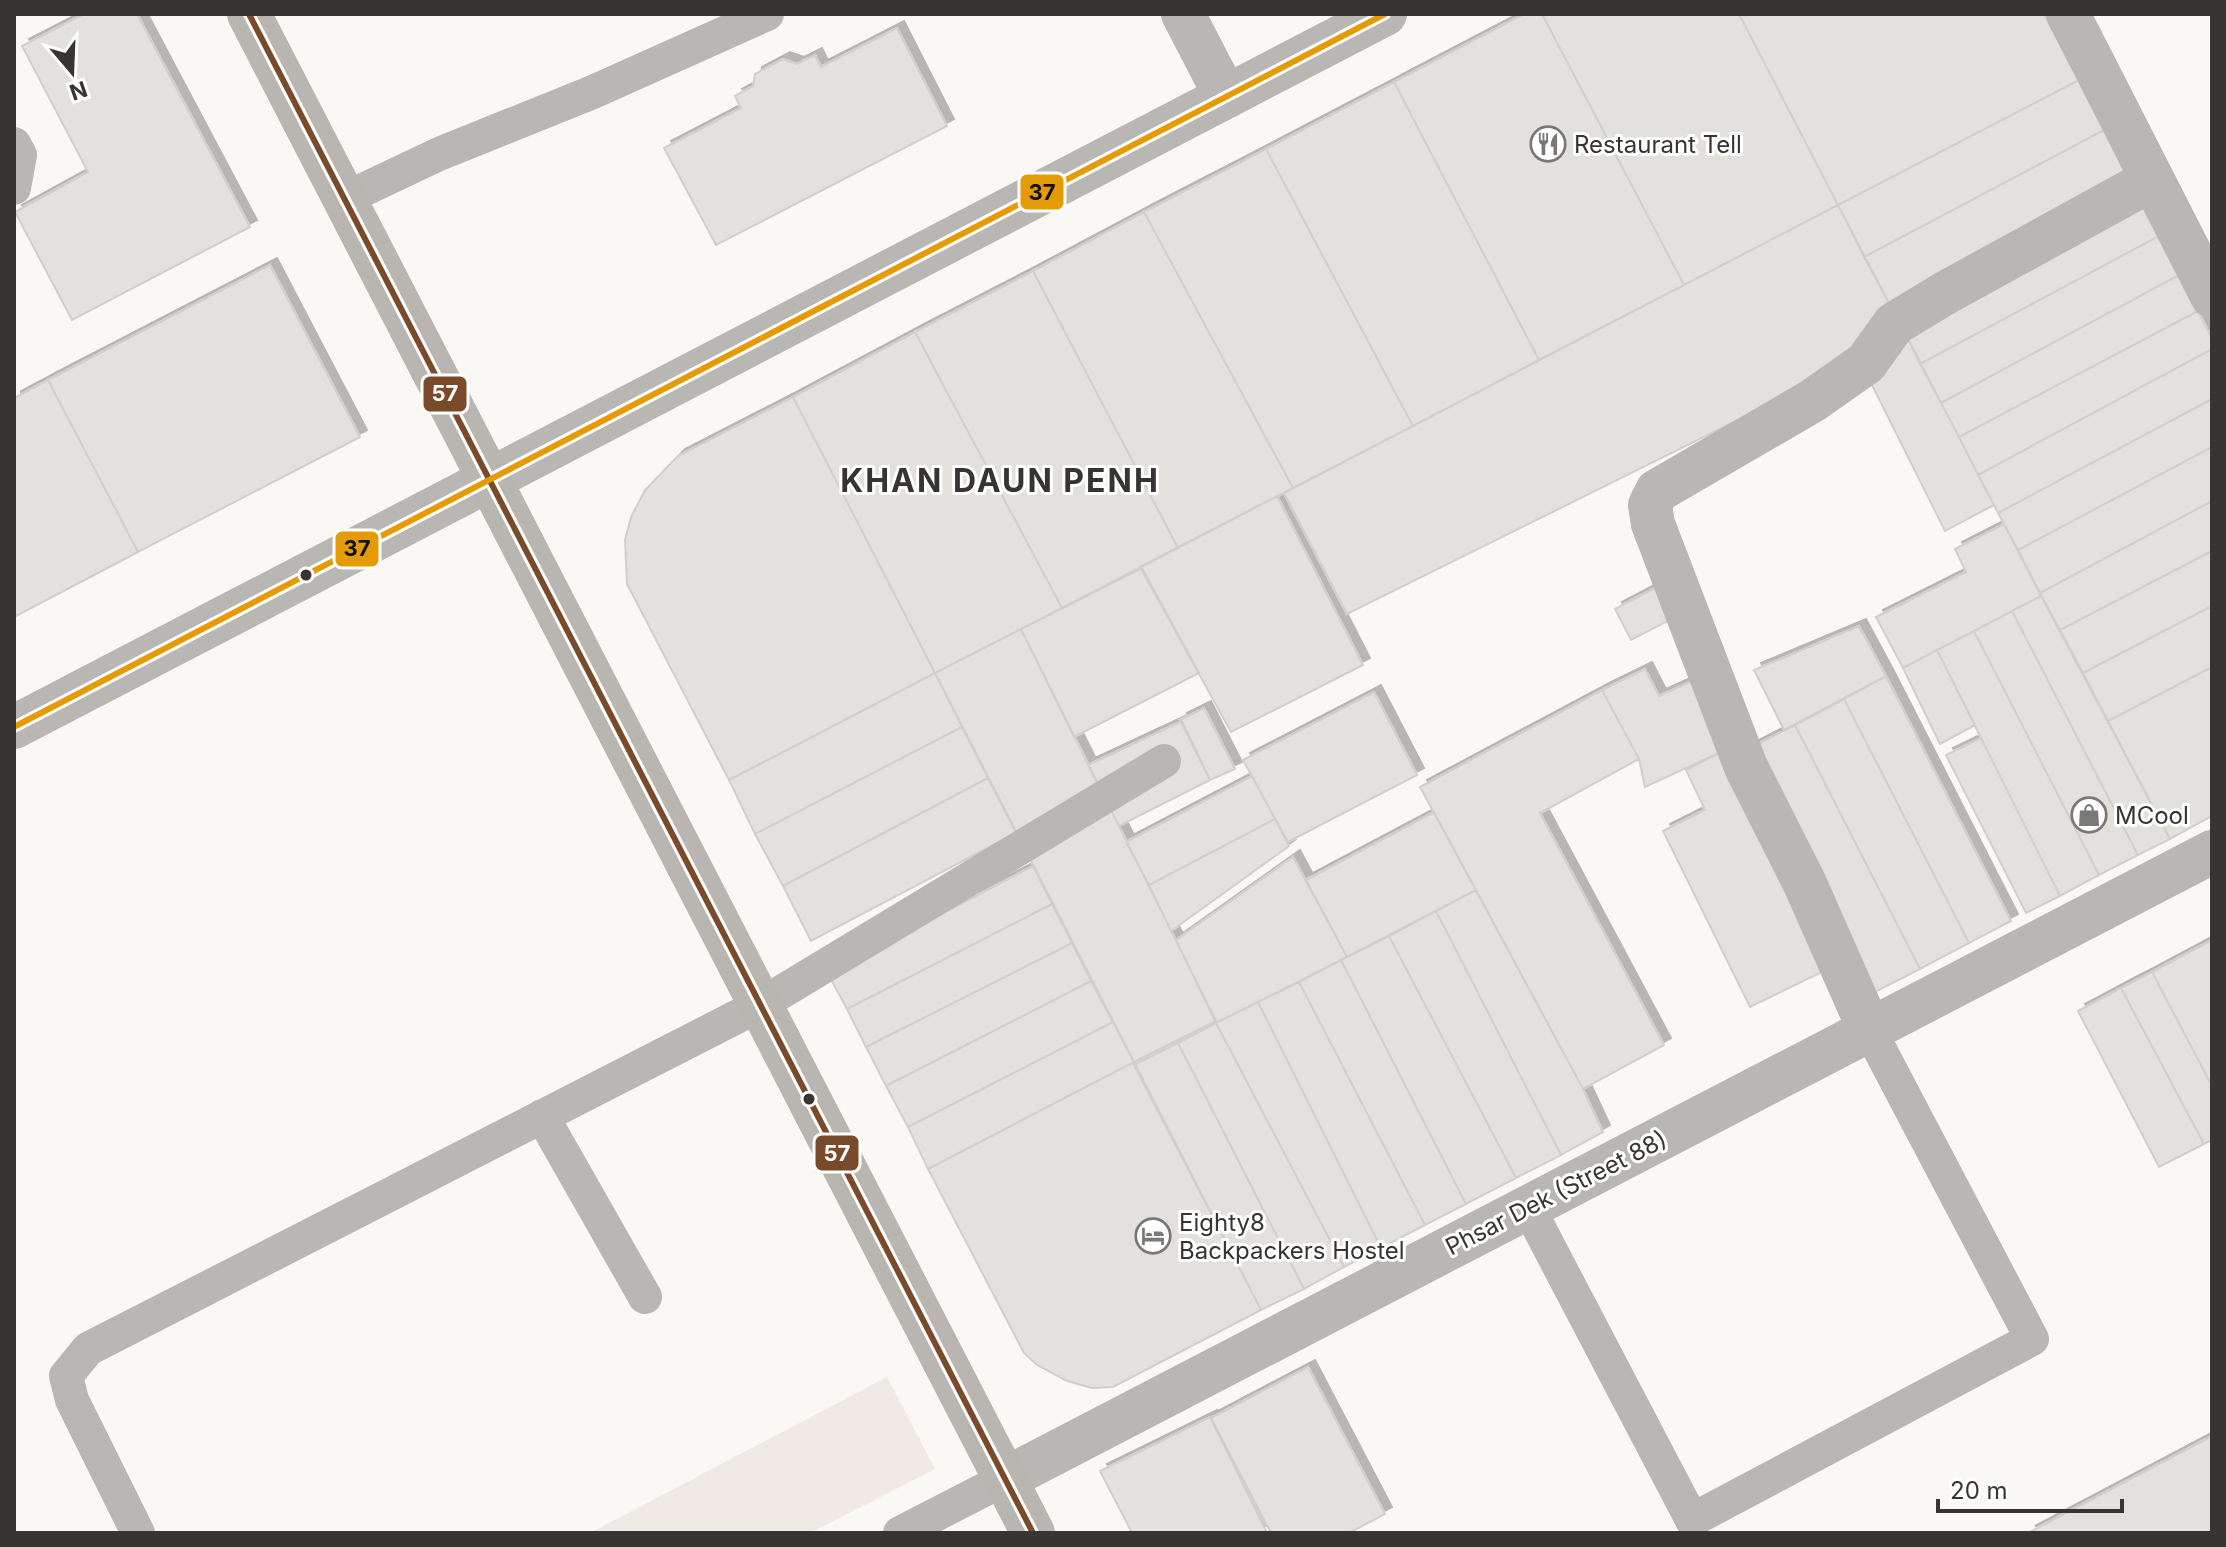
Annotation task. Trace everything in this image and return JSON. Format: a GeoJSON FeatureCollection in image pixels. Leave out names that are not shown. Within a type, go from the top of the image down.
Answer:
{"type":"FeatureCollection","features":[{"type":"Feature","properties":{"kind":"street"},"geometry":{"type":"LineString","coordinates":[[249,14],[1033,1533]]}},
{"type":"Feature","properties":{"kind":"street"},"geometry":{"type":"LineString","coordinates":[[1183,14],[1226,97]]}},
{"type":"Feature","properties":{"kind":"street"},"geometry":{"type":"LineString","coordinates":[[14,727],[1385,14]]}},
{"type":"Feature","properties":{"kind":"street"},"geometry":{"type":"LineString","coordinates":[[2068,14],[2212,296]]}},
{"type":"Feature","properties":{"kind":"street"},"geometry":{"type":"LineString","coordinates":[[1870,1031],[1805,884],[1746,767],[1653,524],[1650,505],[1657,491],[1812,401],[1866,363],[1894,324],[2151,180]]}},
{"type":"Feature","properties":{"kind":"street","name":"Phsar Dek (Street 88)"},"geometry":{"type":"LineString","coordinates":[[1005,1479],[2212,852]]}},
{"type":"Feature","properties":{"kind":"lane"},"geometry":{"type":"LineString","coordinates":[[344,199],[439,154],[593,92],[767,14]]}},
{"type":"Feature","properties":{"kind":"lane"},"geometry":{"type":"LineString","coordinates":[[14,144],[20,155],[14,188]]}},
{"type":"Feature","properties":{"kind":"lane"},"geometry":{"type":"LineString","coordinates":[[138,1533],[72,1400],[66,1376],[88,1349],[760,1005],[1164,761]]}},
{"type":"Feature","properties":{"kind":"lane"},"geometry":{"type":"LineString","coordinates":[[1528,1207],[1692,1520],[2032,1339],[1870,1031]]}},
{"type":"Feature","properties":{"kind":"lane"},"geometry":{"type":"LineString","coordinates":[[542,1116],[645,1297]]}},
{"type":"Feature","properties":{"kind":"lane","name":"Phsar Dek (Street 88)"},"geometry":{"type":"LineString","coordinates":[[900,1533],[1005,1479]]}},
{"type":"Feature","properties":{"kind":"shaded area"},"geometry":{"type":"Polygon","coordinates":[[[887,1377],[935,1469],[810,1533],[590,1533],[887,1377]]]}},
{"type":"Feature","properties":{"kind":"building"},"geometry":{"type":"Polygon","coordinates":[[[84,14],[137,14],[250,227],[72,320],[15,212],[88,172],[22,46],[84,14]]]}},
{"type":"Feature","properties":{"kind":"building"},"geometry":{"type":"Polygon","coordinates":[[[1524,14],[1542,14],[1684,285],[1539,360],[1394,82],[1524,14]]]}},
{"type":"Feature","properties":{"kind":"building"},"geometry":{"type":"Polygon","coordinates":[[[1542,14],[1739,14],[1838,205],[1684,285],[1542,14]]]}},
{"type":"Feature","properties":{"kind":"building"},"geometry":{"type":"Polygon","coordinates":[[[1739,14],[2044,14],[2079,80],[1838,205],[1739,14]]]}},
{"type":"Feature","properties":{"kind":"building"},"geometry":{"type":"Polygon","coordinates":[[[897,28],[947,126],[716,245],[664,148],[741,108],[735,96],[753,86],[755,74],[783,59],[797,64],[815,55],[821,67],[897,28]]]}},
{"type":"Feature","properties":{"kind":"building"},"geometry":{"type":"Polygon","coordinates":[[[2079,80],[2104,130],[1864,257],[1838,205],[2079,80]]]}},
{"type":"Feature","properties":{"kind":"building"},"geometry":{"type":"Polygon","coordinates":[[[1394,82],[1539,360],[1413,426],[1266,149],[1394,82]]]}},
{"type":"Feature","properties":{"kind":"building"},"geometry":{"type":"Polygon","coordinates":[[[2104,130],[2128,179],[1890,305],[1864,257],[2104,130]]]}},
{"type":"Feature","properties":{"kind":"building"},"geometry":{"type":"Polygon","coordinates":[[[1266,149],[1413,426],[1293,488],[1144,212],[1266,149]]]}},
{"type":"Feature","properties":{"kind":"building"},"geometry":{"type":"Polygon","coordinates":[[[2142,202],[2159,236],[1920,364],[1903,329],[2142,202]]]}},
{"type":"Feature","properties":{"kind":"building"},"geometry":{"type":"Polygon","coordinates":[[[1838,205],[1890,305],[1847,366],[1347,614],[1284,493],[1838,205]]]}},
{"type":"Feature","properties":{"kind":"building"},"geometry":{"type":"Polygon","coordinates":[[[1144,212],[1293,488],[1178,548],[1033,271],[1144,212]]]}},
{"type":"Feature","properties":{"kind":"building"},"geometry":{"type":"Polygon","coordinates":[[[2159,236],[2179,275],[1941,403],[1920,364],[2159,236]]]}},
{"type":"Feature","properties":{"kind":"building"},"geometry":{"type":"Polygon","coordinates":[[[270,265],[360,437],[138,552],[48,380],[270,265]]]}},
{"type":"Feature","properties":{"kind":"building"},"geometry":{"type":"Polygon","coordinates":[[[1033,271],[1178,548],[1062,608],[915,332],[1033,271]]]}},
{"type":"Feature","properties":{"kind":"building"},"geometry":{"type":"Polygon","coordinates":[[[2179,275],[2198,311],[1959,437],[1941,403],[2179,275]]]}},
{"type":"Feature","properties":{"kind":"building"},"geometry":{"type":"Polygon","coordinates":[[[2198,311],[2212,339],[2212,349],[1978,475],[1959,437],[2198,311]]]}},
{"type":"Feature","properties":{"kind":"building"},"geometry":{"type":"Polygon","coordinates":[[[1903,329],[1994,505],[1945,531],[1870,381],[1903,329]]]}},
{"type":"Feature","properties":{"kind":"building"},"geometry":{"type":"Polygon","coordinates":[[[915,332],[1062,608],[935,673],[793,397],[915,332]]]}},
{"type":"Feature","properties":{"kind":"building"},"geometry":{"type":"Polygon","coordinates":[[[2212,349],[2212,399],[1998,513],[1978,475],[2212,349]]]}},
{"type":"Feature","properties":{"kind":"building"},"geometry":{"type":"Polygon","coordinates":[[[48,380],[138,552],[14,617],[14,398],[48,380]]]}},
{"type":"Feature","properties":{"kind":"building"},"geometry":{"type":"Polygon","coordinates":[[[793,397],[935,673],[729,780],[627,584],[625,540],[631,517],[645,490],[678,456],[793,397]]]}},
{"type":"Feature","properties":{"kind":"building"},"geometry":{"type":"Polygon","coordinates":[[[2212,399],[2212,447],[2018,550],[1998,513],[2212,399]]]}},
{"type":"Feature","properties":{"kind":"building"},"geometry":{"type":"Polygon","coordinates":[[[2212,447],[2212,501],[2040,593],[2018,550],[2212,447]]]}},
{"type":"Feature","properties":{"kind":"building"},"geometry":{"type":"Polygon","coordinates":[[[1277,496],[1363,665],[1231,732],[1140,567],[1277,496]]]}},
{"type":"Feature","properties":{"kind":"building"},"geometry":{"type":"Polygon","coordinates":[[[2212,501],[2212,551],[2060,630],[2040,593],[2212,501]]]}},
{"type":"Feature","properties":{"kind":"building"},"geometry":{"type":"Polygon","coordinates":[[[2004,524],[2041,596],[1903,668],[1876,617],[1966,572],[1955,549],[2004,524]]]}},
{"type":"Feature","properties":{"kind":"building"},"geometry":{"type":"Polygon","coordinates":[[[2212,551],[2212,606],[2083,673],[2060,630],[2212,551]]]}},
{"type":"Feature","properties":{"kind":"building"},"geometry":{"type":"Polygon","coordinates":[[[1142,568],[1199,673],[1074,737],[1021,629],[1142,568]]]}},
{"type":"Feature","properties":{"kind":"building"},"geometry":{"type":"Polygon","coordinates":[[[1668,581],[1685,612],[1631,640],[1615,609],[1668,581]]]}},
{"type":"Feature","properties":{"kind":"building"},"geometry":{"type":"Polygon","coordinates":[[[2041,596],[2170,839],[2138,855],[2012,611],[2041,596]]]}},
{"type":"Feature","properties":{"kind":"building"},"geometry":{"type":"Polygon","coordinates":[[[2212,606],[2212,667],[2108,721],[2083,673],[2212,606]]]}},
{"type":"Feature","properties":{"kind":"building"},"geometry":{"type":"Polygon","coordinates":[[[2012,611],[2138,855],[2099,875],[1974,631],[2012,611]]]}},
{"type":"Feature","properties":{"kind":"building"},"geometry":{"type":"Polygon","coordinates":[[[1859,626],[1886,676],[1784,730],[1754,670],[1859,626]]]}},
{"type":"Feature","properties":{"kind":"building"},"geometry":{"type":"Polygon","coordinates":[[[1021,629],[1216,1021],[1134,1062],[935,673],[1021,629]]]}},
{"type":"Feature","properties":{"kind":"building"},"geometry":{"type":"Polygon","coordinates":[[[1974,631],[2099,875],[2060,896],[1937,650],[1974,631]]]}},
{"type":"Feature","properties":{"kind":"building"},"geometry":{"type":"Polygon","coordinates":[[[1937,650],[1975,725],[1940,744],[1903,668],[1937,650]]]}},
{"type":"Feature","properties":{"kind":"building"},"geometry":{"type":"Polygon","coordinates":[[[2212,667],[2212,816],[2170,839],[2108,721],[2212,667]]]}},
{"type":"Feature","properties":{"kind":"building"},"geometry":{"type":"Polygon","coordinates":[[[1645,669],[1659,696],[1692,681],[1725,750],[1645,787],[1639,759],[1602,690],[1645,669]]]}},
{"type":"Feature","properties":{"kind":"building"},"geometry":{"type":"Polygon","coordinates":[[[935,673],[962,727],[755,834],[729,780],[935,673]]]}},
{"type":"Feature","properties":{"kind":"building"},"geometry":{"type":"Polygon","coordinates":[[[1886,676],[2011,921],[1969,943],[1844,699],[1886,676]]]}},
{"type":"Feature","properties":{"kind":"building"},"geometry":{"type":"Polygon","coordinates":[[[1602,690],[1639,759],[1540,813],[1664,1045],[1583,1089],[1420,787],[1602,690]]]}},
{"type":"Feature","properties":{"kind":"building"},"geometry":{"type":"Polygon","coordinates":[[[1374,692],[1417,775],[1288,842],[1243,760],[1374,692]]]}},
{"type":"Feature","properties":{"kind":"building"},"geometry":{"type":"Polygon","coordinates":[[[1844,699],[1969,943],[1920,969],[1795,725],[1844,699]]]}},
{"type":"Feature","properties":{"kind":"building"},"geometry":{"type":"Polygon","coordinates":[[[1204,708],[1235,769],[1210,780],[1180,720],[1204,708]]]}},
{"type":"Feature","properties":{"kind":"building"},"geometry":{"type":"Polygon","coordinates":[[[1182,721],[1210,780],[1119,826],[1088,765],[1182,721]]]}},
{"type":"Feature","properties":{"kind":"building"},"geometry":{"type":"Polygon","coordinates":[[[1795,725],[1920,969],[1871,994],[1744,751],[1795,725]]]}},
{"type":"Feature","properties":{"kind":"building"},"geometry":{"type":"Polygon","coordinates":[[[962,727],[988,778],[783,886],[755,834],[962,727]]]}},
{"type":"Feature","properties":{"kind":"building"},"geometry":{"type":"Polygon","coordinates":[[[1981,738],[2060,896],[2026,913],[1946,755],[1981,738]]]}},
{"type":"Feature","properties":{"kind":"building"},"geometry":{"type":"Polygon","coordinates":[[[1725,750],[1832,967],[1750,1007],[1663,831],[1705,810],[1686,770],[1725,750]]]}},
{"type":"Feature","properties":{"kind":"building"},"geometry":{"type":"Polygon","coordinates":[[[1252,776],[1275,819],[1149,885],[1126,842],[1252,776]]]}},
{"type":"Feature","properties":{"kind":"building"},"geometry":{"type":"Polygon","coordinates":[[[988,778],[1016,833],[811,941],[783,886],[988,778]]]}},
{"type":"Feature","properties":{"kind":"building"},"geometry":{"type":"Polygon","coordinates":[[[1434,812],[1476,890],[1347,957],[1306,880],[1434,812]]]}},
{"type":"Feature","properties":{"kind":"building"},"geometry":{"type":"Polygon","coordinates":[[[1275,819],[1289,846],[1171,931],[1149,885],[1275,819]]]}},
{"type":"Feature","properties":{"kind":"building"},"geometry":{"type":"Polygon","coordinates":[[[1293,857],[1347,957],[1216,1023],[1176,940],[1293,857]]]}},
{"type":"Feature","properties":{"kind":"building"},"geometry":{"type":"Polygon","coordinates":[[[1033,866],[1052,904],[847,1009],[828,974],[1033,866]]]}},
{"type":"Feature","properties":{"kind":"building"},"geometry":{"type":"Polygon","coordinates":[[[1476,890],[1603,1132],[1561,1155],[1436,911],[1476,890]]]}},
{"type":"Feature","properties":{"kind":"building"},"geometry":{"type":"Polygon","coordinates":[[[1052,904],[1072,943],[866,1047],[847,1009],[1052,904]]]}},
{"type":"Feature","properties":{"kind":"building"},"geometry":{"type":"Polygon","coordinates":[[[1436,911],[1561,1155],[1516,1178],[1389,936],[1436,911]]]}},
{"type":"Feature","properties":{"kind":"building"},"geometry":{"type":"Polygon","coordinates":[[[1389,936],[1516,1178],[1466,1204],[1341,960],[1389,936]]]}},
{"type":"Feature","properties":{"kind":"building"},"geometry":{"type":"Polygon","coordinates":[[[2212,940],[2212,1086],[2152,972],[2212,940]]]}},
{"type":"Feature","properties":{"kind":"building"},"geometry":{"type":"Polygon","coordinates":[[[1072,943],[1091,981],[886,1086],[866,1047],[1072,943]]]}},
{"type":"Feature","properties":{"kind":"building"},"geometry":{"type":"Polygon","coordinates":[[[1341,960],[1466,1204],[1425,1225],[1299,982],[1341,960]]]}},
{"type":"Feature","properties":{"kind":"building"},"geometry":{"type":"Polygon","coordinates":[[[2152,972],[2212,1086],[2212,1140],[2204,1144],[2121,988],[2152,972]]]}},
{"type":"Feature","properties":{"kind":"building"},"geometry":{"type":"Polygon","coordinates":[[[1091,981],[1113,1022],[908,1127],[886,1086],[1091,981]]]}},
{"type":"Feature","properties":{"kind":"building"},"geometry":{"type":"Polygon","coordinates":[[[1299,982],[1425,1225],[1381,1248],[1258,1002],[1299,982]]]}},
{"type":"Feature","properties":{"kind":"building"},"geometry":{"type":"Polygon","coordinates":[[[2121,988],[2204,1144],[2159,1167],[2078,1011],[2121,988]]]}},
{"type":"Feature","properties":{"kind":"building"},"geometry":{"type":"Polygon","coordinates":[[[1258,1002],[1381,1248],[1344,1267],[1216,1023],[1258,1002]]]}},
{"type":"Feature","properties":{"kind":"building"},"geometry":{"type":"Polygon","coordinates":[[[1113,1022],[1134,1062],[928,1169],[908,1127],[1113,1022]]]}},
{"type":"Feature","properties":{"kind":"building"},"geometry":{"type":"Polygon","coordinates":[[[1216,1023],[1344,1267],[1304,1289],[1178,1043],[1216,1023]]]}},
{"type":"Feature","properties":{"kind":"building"},"geometry":{"type":"Polygon","coordinates":[[[1178,1043],[1304,1289],[1261,1310],[1134,1065],[1178,1043]]]}},
{"type":"Feature","properties":{"kind":"building"},"geometry":{"type":"Polygon","coordinates":[[[1134,1062],[1261,1310],[1113,1387],[1092,1388],[1067,1381],[1037,1365],[1024,1353],[928,1169],[1134,1062]]]}},
{"type":"Feature","properties":{"kind":"building"},"geometry":{"type":"Polygon","coordinates":[[[1308,1367],[1385,1514],[1349,1533],[1271,1533],[1211,1418],[1308,1367]]]}},
{"type":"Feature","properties":{"kind":"building"},"geometry":{"type":"Polygon","coordinates":[[[1210,1417],[1267,1533],[1132,1533],[1100,1471],[1210,1417]]]}},
{"type":"Feature","properties":{"kind":"building"},"geometry":{"type":"Polygon","coordinates":[[[2212,1436],[2212,1533],[2028,1533],[2212,1436]]]}},
{"type":"Feature","properties":{"kind":"transit line","name":"57"},"geometry":{"type":"LineString","coordinates":[[249,14],[1033,1533]]}},
{"type":"Feature","properties":{"kind":"transit line","name":"37"},"geometry":{"type":"LineString","coordinates":[[14,727],[1385,14]]}},
{"type":"Feature","properties":{"kind":"place","name":"Restaurant Tell"},"geometry":{"type":"Point","coordinates":[1548,144]}},
{"type":"Feature","properties":{"kind":"place","name":"MCool"},"geometry":{"type":"Point","coordinates":[2089,815]}},
{"type":"Feature","properties":{"kind":"place","name":"Eighty8 Backpackers Hostel"},"geometry":{"type":"Point","coordinates":[1153,1236]}},
{"type":"Feature","properties":{"kind":"district","name":"KHAN DAUN PENH"},"geometry":{"type":"Point","coordinates":[1000,480]}}]}
